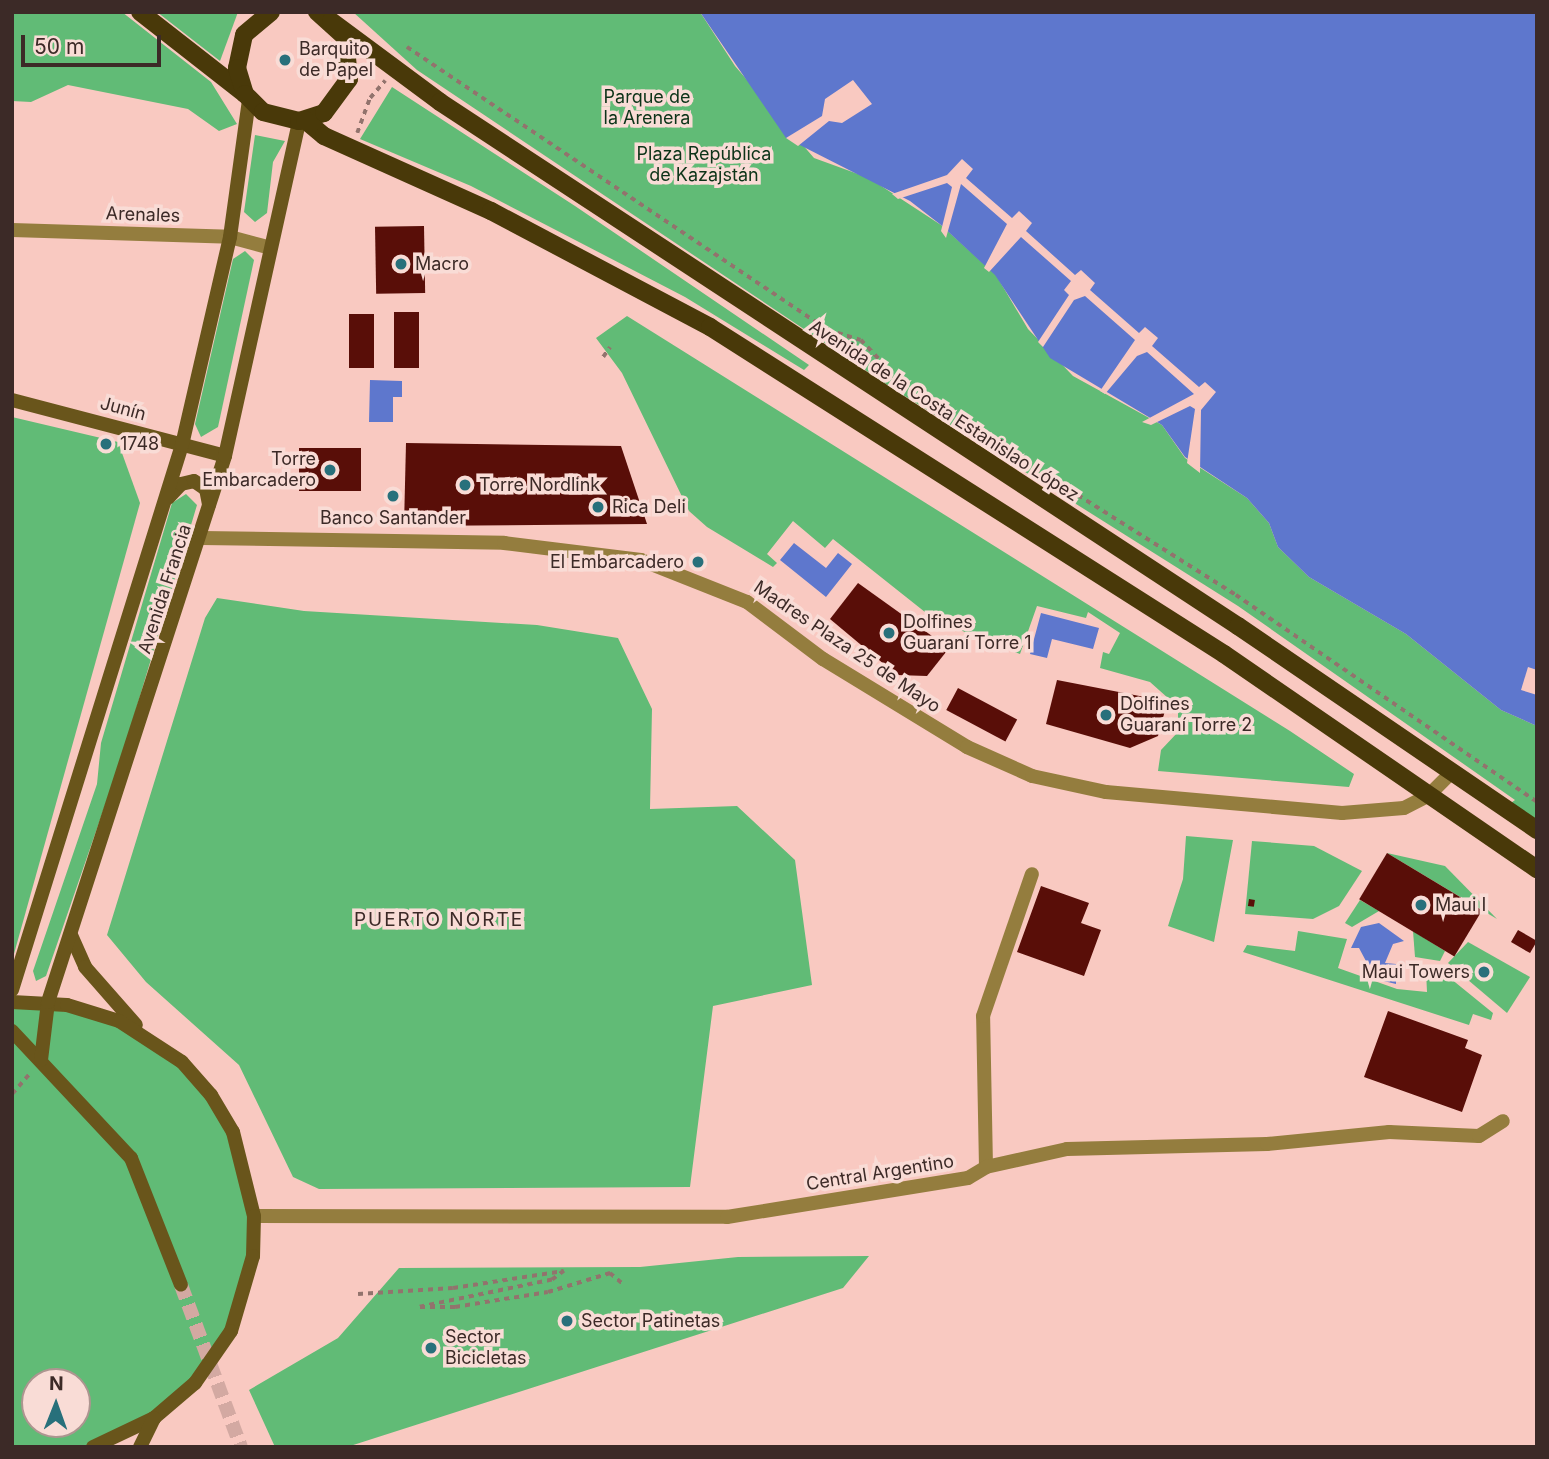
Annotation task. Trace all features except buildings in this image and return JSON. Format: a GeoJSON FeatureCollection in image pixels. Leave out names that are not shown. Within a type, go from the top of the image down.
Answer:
{"type":"FeatureCollection","features":[{"type":"Feature","properties":{"kind":"main road"},"geometry":{"type":"LineString","coordinates":[[139,12],[280,120],[302,121],[324,136],[491,211],[710,327],[1224,654],[1537,869]]}},
{"type":"Feature","properties":{"kind":"main road"},"geometry":{"type":"LineString","coordinates":[[247,97],[237,55],[244,35],[271,12]]}},
{"type":"Feature","properties":{"kind":"main road"},"geometry":{"type":"LineString","coordinates":[[302,121],[340,98],[349,79],[345,37],[324,17]]}},
{"type":"Feature","properties":{"kind":"main road","name":"Avenida de la Costa Estanislao López"},"geometry":{"type":"LineString","coordinates":[[324,17],[440,102],[1537,830]]}},
{"type":"Feature","properties":{"kind":"main road","name":"Avenida Francia"},"geometry":{"type":"LineString","coordinates":[[12,990],[182,445],[230,237],[247,97]]}},
{"type":"Feature","properties":{"kind":"main road","name":"Avenida Francia"},"geometry":{"type":"LineString","coordinates":[[41,1060],[48,1002],[202,538],[225,456],[302,121]]}},
{"type":"Feature","properties":{"kind":"main road","name":"Junín"},"geometry":{"type":"LineString","coordinates":[[12,400],[225,456]]}},
{"type":"Feature","properties":{"kind":"main road"},"geometry":{"type":"LineString","coordinates":[[165,502],[181,484],[194,481],[208,494],[209,513]]}},
{"type":"Feature","properties":{"kind":"main road"},"geometry":{"type":"LineString","coordinates":[[71,935],[101,989],[147,1036]]}},
{"type":"Feature","properties":{"kind":"main road"},"geometry":{"type":"LineString","coordinates":[[12,1002],[48,1002],[119,1021],[147,1036],[182,1062],[233,1132],[254,1216],[253,1256],[231,1331],[195,1383],[154,1418],[93,1447]]}},
{"type":"Feature","properties":{"kind":"main road"},"geometry":{"type":"LineString","coordinates":[[12,1031],[131,1158],[181,1285]]}},
{"type":"Feature","properties":{"kind":"main road"},"geometry":{"type":"LineString","coordinates":[[140,1447],[154,1418]]}},
{"type":"Feature","properties":{"kind":"street","name":"Arenales"},"geometry":{"type":"LineString","coordinates":[[12,230],[230,237],[271,247]]}},
{"type":"Feature","properties":{"kind":"street","name":"Madres Plaza 25 de Mayo"},"geometry":{"type":"LineString","coordinates":[[202,538],[504,543],[601,552],[693,576],[747,601],[920,722],[1032,776],[1106,792],[1342,813],[1404,808],[1429,795],[1452,772]]}},
{"type":"Feature","properties":{"kind":"street"},"geometry":{"type":"LineString","coordinates":[[986,1167],[983,1016],[1032,874]]}},
{"type":"Feature","properties":{"kind":"street","name":"Central Argentino"},"geometry":{"type":"LineString","coordinates":[[254,1216],[727,1217],[968,1178],[986,1167],[1067,1149],[1164,1143],[1268,1144],[1389,1132],[1479,1136],[1503,1121]]}},
{"type":"Feature","properties":{"kind":"path"},"geometry":{"type":"LineString","coordinates":[[407,47],[828,330],[861,340],[908,386]]}},
{"type":"Feature","properties":{"kind":"path"},"geometry":{"type":"LineString","coordinates":[[355,138],[370,98],[385,81]]}},
{"type":"Feature","properties":{"kind":"path"},"geometry":{"type":"LineString","coordinates":[[603,357],[610,347]]}},
{"type":"Feature","properties":{"kind":"path"},"geometry":{"type":"LineString","coordinates":[[995,443],[1236,595],[1537,802]]}},
{"type":"Feature","properties":{"kind":"path"},"geometry":{"type":"LineString","coordinates":[[12,1094],[41,1060]]}},
{"type":"Feature","properties":{"kind":"path"},"geometry":{"type":"LineString","coordinates":[[358,1294],[453,1288],[564,1271],[552,1280],[420,1307],[455,1307],[548,1292],[610,1273],[622,1283]]}},
{"type":"Feature","properties":{"kind":"green space"},"geometry":{"type":"Polygon","coordinates":[[[12,12],[122,12],[211,82],[237,124],[219,131],[188,109],[68,85],[31,102],[12,101],[12,12]]]}},
{"type":"Feature","properties":{"kind":"green space"},"geometry":{"type":"Polygon","coordinates":[[[157,12],[238,12],[220,61],[157,12]]]}},
{"type":"Feature","properties":{"kind":"green space","name":"Parque de la Arenera"},"geometry":{"type":"Polygon","coordinates":[[[353,12],[700,12],[735,66],[814,158],[869,178],[941,225],[996,275],[1028,329],[1073,376],[1162,425],[1185,458],[1247,498],[1269,523],[1278,547],[1309,577],[1406,634],[1501,710],[1537,726],[1537,830],[1504,808],[1515,800],[1238,606],[892,388],[417,70],[353,12]]]}},
{"type":"Feature","properties":{"kind":"green space"},"geometry":{"type":"Polygon","coordinates":[[[392,87],[575,206],[809,365],[804,370],[685,297],[471,186],[360,139],[392,87]]]}},
{"type":"Feature","properties":{"kind":"green space"},"geometry":{"type":"Polygon","coordinates":[[[255,135],[285,141],[273,162],[267,213],[255,222],[244,212],[255,135]]]}},
{"type":"Feature","properties":{"kind":"green space"},"geometry":{"type":"Polygon","coordinates":[[[245,251],[254,260],[218,427],[201,437],[195,424],[233,259],[245,251]]]}},
{"type":"Feature","properties":{"kind":"green space"},"geometry":{"type":"Polygon","coordinates":[[[627,316],[1290,731],[1354,774],[1349,787],[1158,771],[1161,750],[1178,732],[1178,707],[1150,682],[1100,668],[1103,652],[1109,654],[1120,633],[1088,612],[1086,618],[1037,606],[1020,654],[935,620],[833,539],[825,548],[793,521],[767,554],[777,563],[773,567],[707,527],[689,511],[622,373],[596,338],[627,316]]]}},
{"type":"Feature","properties":{"kind":"green space"},"geometry":{"type":"Polygon","coordinates":[[[12,417],[118,442],[140,503],[12,961],[12,417]]]}},
{"type":"Feature","properties":{"kind":"green space"},"geometry":{"type":"Polygon","coordinates":[[[186,494],[197,505],[123,753],[46,976],[36,981],[33,971],[97,784],[101,743],[172,503],[186,494]]]}},
{"type":"Feature","properties":{"kind":"green space"},"geometry":{"type":"Polygon","coordinates":[[[217,598],[304,611],[537,625],[618,638],[652,709],[650,809],[737,806],[795,860],[812,985],[713,1006],[690,1187],[319,1189],[293,1177],[239,1065],[146,982],[107,935],[205,618],[217,598]]]}},
{"type":"Feature","properties":{"kind":"green space"},"geometry":{"type":"Polygon","coordinates":[[[1186,836],[1233,840],[1214,942],[1168,926],[1183,879],[1186,836]]]}},
{"type":"Feature","properties":{"kind":"green space"},"geometry":{"type":"Polygon","coordinates":[[[1252,841],[1314,846],[1362,871],[1339,906],[1313,919],[1245,914],[1252,841]]]}},
{"type":"Feature","properties":{"kind":"green space"},"geometry":{"type":"Polygon","coordinates":[[[1387,853],[1445,866],[1497,919],[1387,853]]]}},
{"type":"Feature","properties":{"kind":"green space"},"geometry":{"type":"Polygon","coordinates":[[[1360,900],[1379,911],[1352,927],[1345,923],[1360,900]]]}},
{"type":"Feature","properties":{"kind":"green space"},"geometry":{"type":"Polygon","coordinates":[[[1298,931],[1347,939],[1338,968],[1397,989],[1427,992],[1426,971],[1416,972],[1410,963],[1445,974],[1493,1013],[1491,1020],[1473,1014],[1469,1025],[1243,952],[1247,945],[1295,951],[1298,931]]]}},
{"type":"Feature","properties":{"kind":"green space"},"geometry":{"type":"Polygon","coordinates":[[[1413,931],[1445,951],[1440,961],[1415,957],[1413,931]]]}},
{"type":"Feature","properties":{"kind":"green space"},"geometry":{"type":"Polygon","coordinates":[[[1468,942],[1530,977],[1507,1013],[1448,963],[1468,942]]]}},
{"type":"Feature","properties":{"kind":"green space"},"geometry":{"type":"Polygon","coordinates":[[[12,1002],[119,1021],[182,1062],[233,1132],[254,1216],[245,1294],[195,1383],[154,1418],[93,1447],[12,1447],[12,1002]]]}},
{"type":"Feature","properties":{"kind":"green space"},"geometry":{"type":"Polygon","coordinates":[[[869,1256],[843,1288],[347,1447],[275,1447],[249,1390],[338,1338],[399,1268],[640,1267],[738,1257],[869,1256]]]}},
{"type":"Feature","properties":{"kind":"water"},"geometry":{"type":"Polygon","coordinates":[[[700,12],[1537,12],[1537,726],[1501,710],[1406,634],[1309,577],[1278,547],[1269,523],[1247,498],[1185,457],[1162,425],[1050,358],[995,275],[941,225],[910,201],[786,138],[700,12]]]}},
{"type":"Feature","properties":{"kind":"water"},"geometry":{"type":"Polygon","coordinates":[[[370,380],[402,381],[402,397],[393,397],[393,422],[369,422],[370,380]]]}},
{"type":"Feature","properties":{"kind":"water"},"geometry":{"type":"Polygon","coordinates":[[[794,543],[826,568],[838,553],[852,564],[826,597],[780,560],[794,543]]]}},
{"type":"Feature","properties":{"kind":"water"},"geometry":{"type":"Polygon","coordinates":[[[1041,613],[1099,628],[1093,649],[1052,639],[1047,658],[1030,654],[1041,613]]]}},
{"type":"Feature","properties":{"kind":"water"},"geometry":{"type":"Polygon","coordinates":[[[1379,923],[1404,941],[1393,944],[1385,963],[1396,964],[1396,984],[1363,976],[1367,963],[1359,948],[1351,948],[1361,927],[1379,923]]]}},
{"type":"Feature","properties":{"kind":"pier"},"geometry":{"type":"Polygon","coordinates":[[[853,80],[872,104],[842,123],[829,121],[798,146],[786,138],[822,116],[825,99],[853,80]]]}},
{"type":"Feature","properties":{"kind":"pier"},"geometry":{"type":"Polygon","coordinates":[[[962,159],[973,169],[966,178],[1012,218],[1019,211],[1032,223],[1026,231],[1075,275],[1081,270],[1095,283],[1090,290],[1139,333],[1145,327],[1158,338],[1152,346],[1199,387],[1205,382],[1216,392],[1201,410],[1200,473],[1187,463],[1195,409],[1190,406],[1151,425],[1142,422],[1194,394],[1147,352],[1137,356],[1105,394],[1100,391],[1135,340],[1085,296],[1074,300],[1043,347],[1038,342],[1069,295],[1064,290],[1071,281],[1021,237],[989,272],[984,268],[1007,224],[961,184],[946,238],[941,231],[952,187],[947,183],[898,199],[892,194],[947,175],[962,159]]]}},
{"type":"Feature","properties":{"kind":"pier"},"geometry":{"type":"Polygon","coordinates":[[[1528,667],[1537,670],[1537,695],[1521,690],[1528,667]]]}},
{"type":"Feature","properties":{"kind":"tunnel"},"geometry":{"type":"LineString","coordinates":[[181,1285],[241,1447]]}},
{"type":"Feature","properties":{"kind":"place","name":"Barquito de Papel"},"geometry":{"type":"Point","coordinates":[285,60]}},
{"type":"Feature","properties":{"kind":"place","name":"Macro"},"geometry":{"type":"Point","coordinates":[401,264]}},
{"type":"Feature","properties":{"kind":"place","name":"1748"},"geometry":{"type":"Point","coordinates":[106,444]}},
{"type":"Feature","properties":{"kind":"place","name":"Torre Embarcadero"},"geometry":{"type":"Point","coordinates":[330,470]}},
{"type":"Feature","properties":{"kind":"place","name":"Torre Nordlink"},"geometry":{"type":"Point","coordinates":[465,485]}},
{"type":"Feature","properties":{"kind":"place","name":"Banco Santander"},"geometry":{"type":"Point","coordinates":[393,496]}},
{"type":"Feature","properties":{"kind":"place","name":"Rica Deli"},"geometry":{"type":"Point","coordinates":[598,507]}},
{"type":"Feature","properties":{"kind":"place","name":"El Embarcadero"},"geometry":{"type":"Point","coordinates":[698,562]}},
{"type":"Feature","properties":{"kind":"place","name":"Dolfines Guaraní Torre 1"},"geometry":{"type":"Point","coordinates":[889,633]}},
{"type":"Feature","properties":{"kind":"place","name":"Dolfines Guaraní Torre 2"},"geometry":{"type":"Point","coordinates":[1106,715]}},
{"type":"Feature","properties":{"kind":"place","name":"Maui I"},"geometry":{"type":"Point","coordinates":[1421,905]}},
{"type":"Feature","properties":{"kind":"place","name":"Maui Towers"},"geometry":{"type":"Point","coordinates":[1484,972]}},
{"type":"Feature","properties":{"kind":"place","name":"Sector Patinetas"},"geometry":{"type":"Point","coordinates":[567,1321]}},
{"type":"Feature","properties":{"kind":"place","name":"Sector Bicicletas"},"geometry":{"type":"Point","coordinates":[431,1348]}},
{"type":"Feature","properties":{"kind":"district","name":"PUERTO NORTE"},"geometry":{"type":"Point","coordinates":[439,920]}},
{"type":"Feature","properties":{"kind":"park label","name":"Plaza República de Kazajstán"},"geometry":{"type":"Point","coordinates":[704,165]}}]}
